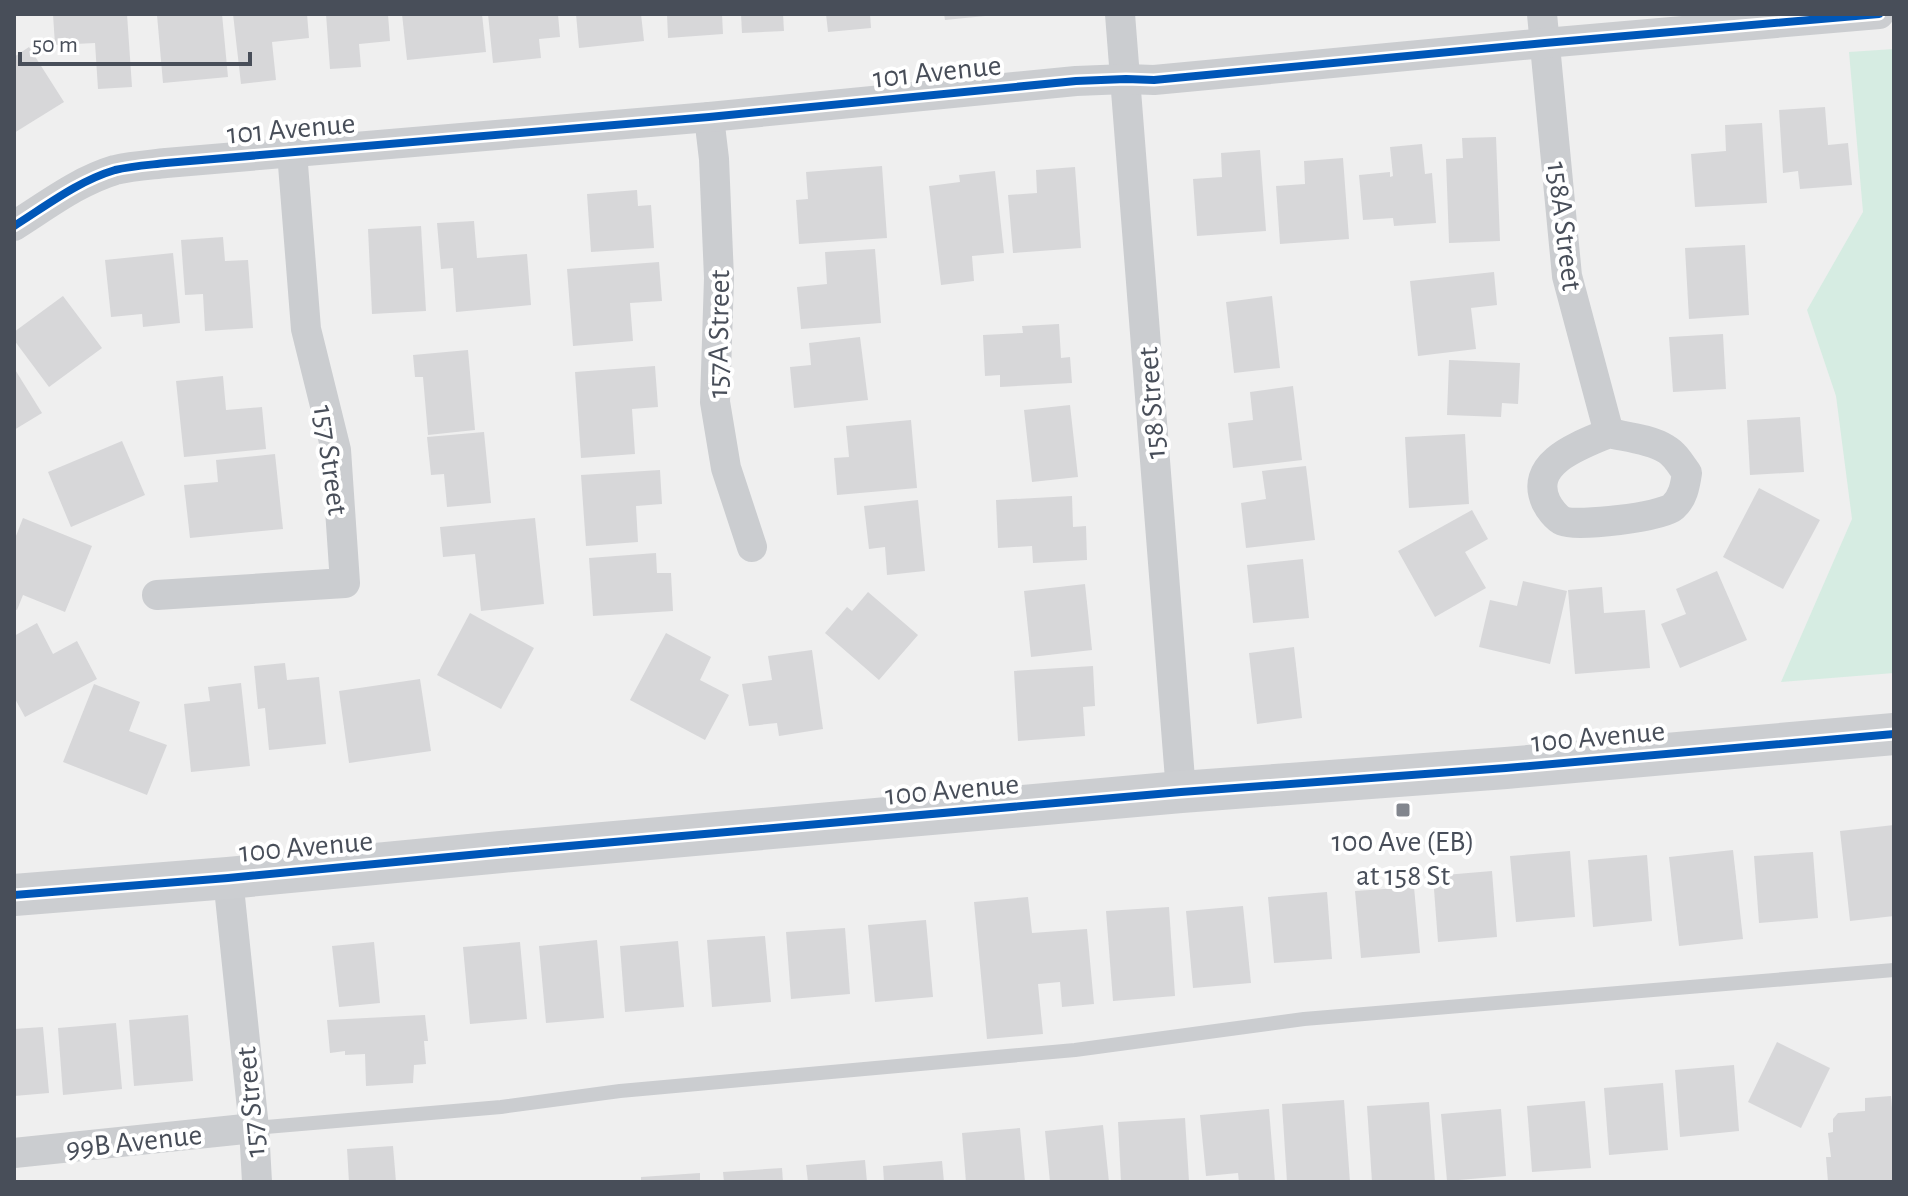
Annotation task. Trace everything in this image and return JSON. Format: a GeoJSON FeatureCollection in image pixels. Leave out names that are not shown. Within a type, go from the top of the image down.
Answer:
{"type":"FeatureCollection","features":[{"type":"Feature","properties":{"kind":"main road","name":"100 Avenue"},"geometry":{"type":"LineString","coordinates":[[14,895],[1181,792],[1506,768],[1894,734]]}},
{"type":"Feature","properties":{"kind":"street","name":"158 Street"},"geometry":{"type":"LineString","coordinates":[[1120,14],[1181,792]]}},
{"type":"Feature","properties":{"kind":"street","name":"101 Avenue"},"geometry":{"type":"LineString","coordinates":[[14,226],[77,187],[116,170],[166,163],[709,117],[1076,81],[1154,80],[1543,28],[1879,14]]}},
{"type":"Feature","properties":{"kind":"street","name":"158A Street"},"geometry":{"type":"LineString","coordinates":[[1543,28],[1567,276],[1609,433]]}},
{"type":"Feature","properties":{"kind":"street","name":"157A Street"},"geometry":{"type":"LineString","coordinates":[[709,117],[719,278],[715,402],[726,468],[752,547]]}},
{"type":"Feature","properties":{"kind":"street","name":"157 Street"},"geometry":{"type":"LineString","coordinates":[[157,595],[345,583],[336,450],[306,329],[292,152]]}},
{"type":"Feature","properties":{"kind":"street","name":"157 Street"},"geometry":{"type":"LineString","coordinates":[[228,878],[257,1182]]}},
{"type":"Feature","properties":{"kind":"street","name":"99B Avenue"},"geometry":{"type":"LineString","coordinates":[[14,1153],[254,1128]]}},
{"type":"Feature","properties":{"kind":"lane"},"geometry":{"type":"LineString","coordinates":[[254,1128],[501,1107],[620,1091],[1075,1050],[1304,1019],[1894,970]]}},
{"type":"Feature","properties":{"kind":"green space"},"geometry":{"type":"Polygon","coordinates":[[[1894,49],[1894,673],[1781,682],[1852,519],[1836,396],[1807,310],[1863,212],[1849,52],[1894,49]]]}},
{"type":"Feature","properties":{"kind":"building"},"geometry":{"type":"Polygon","coordinates":[[[53,14],[127,14],[132,87],[98,89],[95,43],[55,45],[53,14]]]}},
{"type":"Feature","properties":{"kind":"building"},"geometry":{"type":"Polygon","coordinates":[[[222,14],[228,77],[163,83],[157,15],[222,14]]]}},
{"type":"Feature","properties":{"kind":"building"},"geometry":{"type":"Polygon","coordinates":[[[233,14],[307,14],[309,38],[272,42],[276,80],[241,84],[233,14]]]}},
{"type":"Feature","properties":{"kind":"building"},"geometry":{"type":"Polygon","coordinates":[[[326,14],[388,14],[390,41],[359,44],[361,67],[330,69],[326,14]]]}},
{"type":"Feature","properties":{"kind":"building"},"geometry":{"type":"Polygon","coordinates":[[[402,14],[482,14],[486,52],[407,60],[402,14]]]}},
{"type":"Feature","properties":{"kind":"building"},"geometry":{"type":"Polygon","coordinates":[[[488,14],[558,14],[560,37],[539,39],[541,58],[493,63],[488,14]]]}},
{"type":"Feature","properties":{"kind":"building"},"geometry":{"type":"Polygon","coordinates":[[[576,14],[641,14],[644,41],[579,48],[576,14]]]}},
{"type":"Feature","properties":{"kind":"building"},"geometry":{"type":"Polygon","coordinates":[[[667,14],[722,14],[723,34],[668,38],[667,14]]]}},
{"type":"Feature","properties":{"kind":"building"},"geometry":{"type":"Polygon","coordinates":[[[741,14],[783,14],[784,31],[742,33],[741,14]]]}},
{"type":"Feature","properties":{"kind":"building"},"geometry":{"type":"Polygon","coordinates":[[[826,14],[870,14],[871,28],[828,32],[826,14]]]}},
{"type":"Feature","properties":{"kind":"building"},"geometry":{"type":"Polygon","coordinates":[[[944,14],[985,14],[985,16],[945,20],[944,14]]]}},
{"type":"Feature","properties":{"kind":"building"},"geometry":{"type":"Polygon","coordinates":[[[29,47],[64,102],[14,133],[14,57],[29,47]]]}},
{"type":"Feature","properties":{"kind":"building"},"geometry":{"type":"Polygon","coordinates":[[[1825,107],[1828,145],[1848,143],[1852,185],[1800,189],[1798,171],[1783,173],[1779,110],[1825,107]]]}},
{"type":"Feature","properties":{"kind":"building"},"geometry":{"type":"Polygon","coordinates":[[[1762,123],[1767,203],[1695,207],[1691,154],[1726,151],[1725,125],[1762,123]]]}},
{"type":"Feature","properties":{"kind":"building"},"geometry":{"type":"Polygon","coordinates":[[[1496,137],[1500,241],[1449,243],[1446,159],[1463,158],[1462,138],[1496,137]]]}},
{"type":"Feature","properties":{"kind":"building"},"geometry":{"type":"Polygon","coordinates":[[[1422,144],[1425,174],[1432,173],[1436,223],[1394,226],[1393,218],[1363,220],[1359,175],[1390,172],[1390,177],[1393,176],[1390,147],[1422,144]]]}},
{"type":"Feature","properties":{"kind":"building"},"geometry":{"type":"Polygon","coordinates":[[[1260,150],[1266,231],[1197,236],[1193,179],[1222,177],[1221,153],[1260,150]]]}},
{"type":"Feature","properties":{"kind":"building"},"geometry":{"type":"Polygon","coordinates":[[[1343,158],[1349,239],[1280,244],[1276,186],[1305,184],[1304,161],[1343,158]]]}},
{"type":"Feature","properties":{"kind":"building"},"geometry":{"type":"Polygon","coordinates":[[[882,166],[887,238],[799,244],[796,200],[808,199],[806,172],[882,166]]]}},
{"type":"Feature","properties":{"kind":"building"},"geometry":{"type":"Polygon","coordinates":[[[1075,167],[1081,248],[1013,253],[1008,195],[1037,193],[1036,170],[1075,167]]]}},
{"type":"Feature","properties":{"kind":"building"},"geometry":{"type":"Polygon","coordinates":[[[995,171],[1004,253],[972,256],[974,281],[941,285],[929,186],[960,182],[959,175],[995,171]]]}},
{"type":"Feature","properties":{"kind":"building"},"geometry":{"type":"Polygon","coordinates":[[[637,190],[638,206],[651,205],[654,248],[591,252],[587,194],[637,190]]]}},
{"type":"Feature","properties":{"kind":"building"},"geometry":{"type":"Polygon","coordinates":[[[474,221],[477,258],[527,254],[531,305],[456,312],[453,268],[441,269],[437,223],[474,221]]]}},
{"type":"Feature","properties":{"kind":"building"},"geometry":{"type":"Polygon","coordinates":[[[421,226],[426,311],[372,314],[368,229],[421,226]]]}},
{"type":"Feature","properties":{"kind":"building"},"geometry":{"type":"Polygon","coordinates":[[[223,237],[225,261],[248,260],[253,328],[205,331],[203,294],[185,295],[181,240],[223,237]]]}},
{"type":"Feature","properties":{"kind":"building"},"geometry":{"type":"Polygon","coordinates":[[[1745,245],[1749,315],[1689,319],[1685,248],[1745,245]]]}},
{"type":"Feature","properties":{"kind":"building"},"geometry":{"type":"Polygon","coordinates":[[[875,249],[881,323],[801,329],[797,287],[827,284],[825,252],[875,249]]]}},
{"type":"Feature","properties":{"kind":"building"},"geometry":{"type":"Polygon","coordinates":[[[173,253],[180,323],[143,327],[142,314],[111,317],[105,260],[173,253]]]}},
{"type":"Feature","properties":{"kind":"building"},"geometry":{"type":"Polygon","coordinates":[[[659,262],[662,301],[630,303],[633,341],[573,346],[567,269],[659,262]]]}},
{"type":"Feature","properties":{"kind":"building"},"geometry":{"type":"Polygon","coordinates":[[[1494,272],[1497,305],[1471,308],[1476,349],[1418,356],[1410,281],[1494,272]]]}},
{"type":"Feature","properties":{"kind":"building"},"geometry":{"type":"Polygon","coordinates":[[[63,296],[102,348],[49,387],[14,340],[14,332],[63,296]]]}},
{"type":"Feature","properties":{"kind":"building"},"geometry":{"type":"Polygon","coordinates":[[[1272,296],[1280,368],[1234,373],[1226,302],[1272,296]]]}},
{"type":"Feature","properties":{"kind":"building"},"geometry":{"type":"Polygon","coordinates":[[[1059,324],[1061,358],[1070,357],[1072,383],[1000,387],[1000,375],[985,376],[983,335],[1023,333],[1022,326],[1059,324]]]}},
{"type":"Feature","properties":{"kind":"building"},"geometry":{"type":"Polygon","coordinates":[[[1723,334],[1726,389],[1673,392],[1669,337],[1723,334]]]}},
{"type":"Feature","properties":{"kind":"building"},"geometry":{"type":"Polygon","coordinates":[[[860,337],[868,400],[794,408],[790,367],[811,365],[809,343],[860,337]]]}},
{"type":"Feature","properties":{"kind":"building"},"geometry":{"type":"Polygon","coordinates":[[[468,350],[475,430],[428,435],[423,377],[415,377],[413,355],[468,350]]]}},
{"type":"Feature","properties":{"kind":"building"},"geometry":{"type":"Polygon","coordinates":[[[1449,360],[1520,363],[1518,404],[1502,403],[1501,417],[1447,415],[1449,360]]]}},
{"type":"Feature","properties":{"kind":"building"},"geometry":{"type":"Polygon","coordinates":[[[655,366],[658,407],[632,409],[635,454],[581,458],[575,372],[655,366]]]}},
{"type":"Feature","properties":{"kind":"building"},"geometry":{"type":"Polygon","coordinates":[[[14,368],[42,413],[14,430],[14,368]]]}},
{"type":"Feature","properties":{"kind":"building"},"geometry":{"type":"Polygon","coordinates":[[[223,376],[226,410],[262,407],[266,449],[184,457],[176,381],[223,376]]]}},
{"type":"Feature","properties":{"kind":"building"},"geometry":{"type":"Polygon","coordinates":[[[1293,386],[1302,460],[1233,468],[1228,423],[1253,420],[1250,392],[1293,386]]]}},
{"type":"Feature","properties":{"kind":"building"},"geometry":{"type":"Polygon","coordinates":[[[1070,405],[1078,477],[1032,482],[1024,410],[1070,405]]]}},
{"type":"Feature","properties":{"kind":"building"},"geometry":{"type":"Polygon","coordinates":[[[1800,417],[1804,472],[1750,475],[1747,420],[1800,417]]]}},
{"type":"Feature","properties":{"kind":"building"},"geometry":{"type":"Polygon","coordinates":[[[911,420],[917,488],[837,495],[834,458],[849,457],[846,426],[911,420]]]}},
{"type":"Feature","properties":{"kind":"building"},"geometry":{"type":"Polygon","coordinates":[[[484,432],[491,503],[447,507],[444,474],[431,475],[427,437],[484,432]]]}},
{"type":"Feature","properties":{"kind":"building"},"geometry":{"type":"Polygon","coordinates":[[[1465,434],[1469,504],[1409,508],[1405,437],[1465,434]]]}},
{"type":"Feature","properties":{"kind":"building"},"geometry":{"type":"Polygon","coordinates":[[[122,441],[145,495],[71,527],[48,472],[122,441]]]}},
{"type":"Feature","properties":{"kind":"building"},"geometry":{"type":"Polygon","coordinates":[[[275,454],[283,529],[190,538],[184,485],[218,482],[216,460],[275,454]]]}},
{"type":"Feature","properties":{"kind":"building"},"geometry":{"type":"Polygon","coordinates":[[[1306,466],[1315,540],[1246,548],[1241,503],[1266,499],[1262,471],[1306,466]]]}},
{"type":"Feature","properties":{"kind":"building"},"geometry":{"type":"Polygon","coordinates":[[[660,470],[662,504],[636,506],[638,542],[586,546],[581,475],[660,470]]]}},
{"type":"Feature","properties":{"kind":"building"},"geometry":{"type":"Polygon","coordinates":[[[1759,488],[1820,520],[1783,589],[1723,557],[1759,488]]]}},
{"type":"Feature","properties":{"kind":"building"},"geometry":{"type":"Polygon","coordinates":[[[1072,496],[1073,527],[1086,526],[1087,560],[1033,563],[1032,546],[998,548],[996,500],[1072,496]]]}},
{"type":"Feature","properties":{"kind":"building"},"geometry":{"type":"Polygon","coordinates":[[[918,500],[925,571],[887,575],[885,547],[869,549],[864,506],[918,500]]]}},
{"type":"Feature","properties":{"kind":"building"},"geometry":{"type":"Polygon","coordinates":[[[1472,510],[1488,539],[1465,552],[1486,588],[1435,617],[1398,551],[1472,510]]]}},
{"type":"Feature","properties":{"kind":"building"},"geometry":{"type":"Polygon","coordinates":[[[23,518],[92,546],[65,612],[23,595],[17,610],[14,609],[14,541],[23,518]]]}},
{"type":"Feature","properties":{"kind":"building"},"geometry":{"type":"Polygon","coordinates":[[[535,518],[544,604],[481,611],[475,554],[443,557],[440,527],[535,518]]]}},
{"type":"Feature","properties":{"kind":"building"},"geometry":{"type":"Polygon","coordinates":[[[656,553],[657,573],[671,573],[673,611],[593,616],[589,558],[656,553]]]}},
{"type":"Feature","properties":{"kind":"building"},"geometry":{"type":"Polygon","coordinates":[[[1303,559],[1309,618],[1253,623],[1247,565],[1303,559]]]}},
{"type":"Feature","properties":{"kind":"building"},"geometry":{"type":"Polygon","coordinates":[[[1717,571],[1747,640],[1680,668],[1661,624],[1686,614],[1676,589],[1717,571]]]}},
{"type":"Feature","properties":{"kind":"building"},"geometry":{"type":"Polygon","coordinates":[[[1523,581],[1567,591],[1550,664],[1479,647],[1490,600],[1517,606],[1523,581]]]}},
{"type":"Feature","properties":{"kind":"building"},"geometry":{"type":"Polygon","coordinates":[[[1085,584],[1092,650],[1031,657],[1024,591],[1085,584]]]}},
{"type":"Feature","properties":{"kind":"building"},"geometry":{"type":"Polygon","coordinates":[[[1602,587],[1604,613],[1645,610],[1650,668],[1575,674],[1568,590],[1602,587]]]}},
{"type":"Feature","properties":{"kind":"building"},"geometry":{"type":"Polygon","coordinates":[[[868,592],[918,635],[879,680],[825,633],[847,607],[852,611],[868,592]]]}},
{"type":"Feature","properties":{"kind":"building"},"geometry":{"type":"Polygon","coordinates":[[[470,613],[534,648],[501,709],[437,675],[470,613]]]}},
{"type":"Feature","properties":{"kind":"building"},"geometry":{"type":"Polygon","coordinates":[[[37,623],[53,654],[77,641],[97,679],[25,717],[14,697],[14,636],[37,623]]]}},
{"type":"Feature","properties":{"kind":"building"},"geometry":{"type":"Polygon","coordinates":[[[666,633],[711,657],[700,680],[729,695],[705,740],[630,700],[666,633]]]}},
{"type":"Feature","properties":{"kind":"building"},"geometry":{"type":"Polygon","coordinates":[[[1294,647],[1302,718],[1257,724],[1249,653],[1294,647]]]}},
{"type":"Feature","properties":{"kind":"building"},"geometry":{"type":"Polygon","coordinates":[[[812,650],[823,729],[779,736],[777,723],[749,726],[742,684],[772,680],[768,656],[812,650]]]}},
{"type":"Feature","properties":{"kind":"building"},"geometry":{"type":"Polygon","coordinates":[[[285,663],[287,680],[319,677],[326,744],[269,750],[265,708],[258,709],[254,666],[285,663]]]}},
{"type":"Feature","properties":{"kind":"building"},"geometry":{"type":"Polygon","coordinates":[[[1093,666],[1095,706],[1083,707],[1085,736],[1018,741],[1014,671],[1093,666]]]}},
{"type":"Feature","properties":{"kind":"building"},"geometry":{"type":"Polygon","coordinates":[[[420,679],[431,751],[349,763],[339,691],[420,679]]]}},
{"type":"Feature","properties":{"kind":"building"},"geometry":{"type":"Polygon","coordinates":[[[241,683],[250,766],[191,772],[184,704],[210,701],[208,687],[241,683]]]}},
{"type":"Feature","properties":{"kind":"building"},"geometry":{"type":"Polygon","coordinates":[[[94,684],[140,702],[129,731],[167,745],[147,795],[63,762],[94,684]]]}},
{"type":"Feature","properties":{"kind":"building"},"geometry":{"type":"Polygon","coordinates":[[[1894,825],[1894,916],[1850,921],[1840,831],[1894,825]]]}},
{"type":"Feature","properties":{"kind":"building"},"geometry":{"type":"Polygon","coordinates":[[[1733,850],[1743,939],[1679,946],[1669,857],[1733,850]]]}},
{"type":"Feature","properties":{"kind":"building"},"geometry":{"type":"Polygon","coordinates":[[[1570,851],[1575,917],[1516,922],[1510,856],[1570,851]]]}},
{"type":"Feature","properties":{"kind":"building"},"geometry":{"type":"Polygon","coordinates":[[[1813,852],[1818,918],[1759,923],[1754,856],[1813,852]]]}},
{"type":"Feature","properties":{"kind":"building"},"geometry":{"type":"Polygon","coordinates":[[[1647,855],[1652,921],[1593,927],[1588,860],[1647,855]]]}},
{"type":"Feature","properties":{"kind":"building"},"geometry":{"type":"Polygon","coordinates":[[[1492,871],[1497,937],[1438,942],[1433,876],[1492,871]]]}},
{"type":"Feature","properties":{"kind":"building"},"geometry":{"type":"Polygon","coordinates":[[[1414,887],[1420,953],[1361,958],[1355,891],[1414,887]]]}},
{"type":"Feature","properties":{"kind":"building"},"geometry":{"type":"Polygon","coordinates":[[[1327,892],[1332,959],[1274,963],[1268,897],[1327,892]]]}},
{"type":"Feature","properties":{"kind":"building"},"geometry":{"type":"Polygon","coordinates":[[[1028,897],[1032,933],[1087,929],[1094,1004],[1062,1007],[1060,982],[1038,984],[1043,1034],[987,1039],[974,902],[1028,897]]]}},
{"type":"Feature","properties":{"kind":"building"},"geometry":{"type":"Polygon","coordinates":[[[1243,906],[1251,983],[1193,988],[1186,911],[1243,906]]]}},
{"type":"Feature","properties":{"kind":"building"},"geometry":{"type":"Polygon","coordinates":[[[1169,907],[1175,996],[1113,1001],[1106,911],[1169,907]]]}},
{"type":"Feature","properties":{"kind":"building"},"geometry":{"type":"Polygon","coordinates":[[[926,920],[933,997],[875,1002],[868,925],[926,920]]]}},
{"type":"Feature","properties":{"kind":"building"},"geometry":{"type":"Polygon","coordinates":[[[845,928],[850,994],[791,999],[786,932],[845,928]]]}},
{"type":"Feature","properties":{"kind":"building"},"geometry":{"type":"Polygon","coordinates":[[[765,936],[771,1002],[712,1007],[707,940],[765,936]]]}},
{"type":"Feature","properties":{"kind":"building"},"geometry":{"type":"Polygon","coordinates":[[[597,940],[604,1018],[546,1023],[539,946],[597,940]]]}},
{"type":"Feature","properties":{"kind":"building"},"geometry":{"type":"Polygon","coordinates":[[[678,941],[684,1007],[625,1012],[620,946],[678,941]]]}},
{"type":"Feature","properties":{"kind":"building"},"geometry":{"type":"Polygon","coordinates":[[[374,942],[380,1003],[339,1007],[332,946],[374,942]]]}},
{"type":"Feature","properties":{"kind":"building"},"geometry":{"type":"Polygon","coordinates":[[[520,942],[527,1019],[470,1024],[463,947],[520,942]]]}},
{"type":"Feature","properties":{"kind":"building"},"geometry":{"type":"Polygon","coordinates":[[[188,1015],[193,1081],[134,1086],[129,1020],[188,1015]]]}},
{"type":"Feature","properties":{"kind":"building"},"geometry":{"type":"Polygon","coordinates":[[[425,1015],[428,1041],[424,1041],[426,1064],[414,1065],[413,1083],[366,1086],[365,1054],[345,1055],[345,1051],[330,1053],[327,1020],[425,1015]]]}},
{"type":"Feature","properties":{"kind":"building"},"geometry":{"type":"Polygon","coordinates":[[[116,1023],[122,1089],[63,1095],[58,1028],[116,1023]]]}},
{"type":"Feature","properties":{"kind":"building"},"geometry":{"type":"Polygon","coordinates":[[[43,1027],[49,1093],[14,1096],[14,1029],[43,1027]]]}},
{"type":"Feature","properties":{"kind":"building"},"geometry":{"type":"Polygon","coordinates":[[[1777,1042],[1830,1068],[1801,1128],[1748,1102],[1777,1042]]]}},
{"type":"Feature","properties":{"kind":"building"},"geometry":{"type":"Polygon","coordinates":[[[1734,1065],[1739,1131],[1680,1137],[1675,1070],[1734,1065]]]}},
{"type":"Feature","properties":{"kind":"building"},"geometry":{"type":"Polygon","coordinates":[[[1663,1083],[1668,1150],[1609,1155],[1604,1088],[1663,1083]]]}},
{"type":"Feature","properties":{"kind":"building"},"geometry":{"type":"Polygon","coordinates":[[[1891,1096],[1894,1182],[1828,1182],[1826,1157],[1831,1157],[1828,1133],[1833,1132],[1833,1119],[1838,1113],[1865,1111],[1865,1098],[1891,1096]]]}},
{"type":"Feature","properties":{"kind":"building"},"geometry":{"type":"Polygon","coordinates":[[[1344,1100],[1350,1182],[1287,1182],[1282,1104],[1344,1100]]]}},
{"type":"Feature","properties":{"kind":"building"},"geometry":{"type":"Polygon","coordinates":[[[1585,1101],[1591,1168],[1532,1172],[1527,1106],[1585,1101]]]}},
{"type":"Feature","properties":{"kind":"building"},"geometry":{"type":"Polygon","coordinates":[[[1429,1102],[1435,1182],[1372,1182],[1367,1106],[1429,1102]]]}},
{"type":"Feature","properties":{"kind":"building"},"geometry":{"type":"Polygon","coordinates":[[[1269,1109],[1275,1182],[1239,1182],[1238,1173],[1206,1176],[1200,1115],[1269,1109]]]}},
{"type":"Feature","properties":{"kind":"building"},"geometry":{"type":"Polygon","coordinates":[[[1501,1109],[1506,1176],[1447,1181],[1441,1114],[1501,1109]]]}},
{"type":"Feature","properties":{"kind":"building"},"geometry":{"type":"Polygon","coordinates":[[[1185,1118],[1189,1181],[1121,1182],[1118,1122],[1185,1118]]]}},
{"type":"Feature","properties":{"kind":"building"},"geometry":{"type":"Polygon","coordinates":[[[1103,1125],[1109,1182],[1050,1182],[1045,1131],[1103,1125]]]}},
{"type":"Feature","properties":{"kind":"building"},"geometry":{"type":"Polygon","coordinates":[[[1020,1128],[1025,1182],[966,1182],[962,1133],[1020,1128]]]}},
{"type":"Feature","properties":{"kind":"building"},"geometry":{"type":"Polygon","coordinates":[[[393,1146],[396,1182],[349,1182],[347,1149],[393,1146]]]}},
{"type":"Feature","properties":{"kind":"building"},"geometry":{"type":"Polygon","coordinates":[[[865,1160],[867,1182],[808,1182],[806,1165],[865,1160]]]}},
{"type":"Feature","properties":{"kind":"building"},"geometry":{"type":"Polygon","coordinates":[[[942,1161],[944,1182],[884,1182],[883,1166],[942,1161]]]}},
{"type":"Feature","properties":{"kind":"building"},"geometry":{"type":"Polygon","coordinates":[[[782,1168],[783,1182],[724,1182],[723,1172],[782,1168]]]}},
{"type":"Feature","properties":{"kind":"building"},"geometry":{"type":"Polygon","coordinates":[[[700,1173],[700,1182],[641,1182],[641,1177],[700,1173]]]}},
{"type":"Feature","properties":{"kind":"cycle path"},"geometry":{"type":"LineString","coordinates":[[14,226],[88,181],[115,170],[140,166],[709,117],[1076,81],[1154,80],[1879,14]]}},
{"type":"Feature","properties":{"kind":"cycle path"},"geometry":{"type":"LineString","coordinates":[[14,895],[1181,792],[1506,768],[1894,734]]}},
{"type":"Feature","properties":{"kind":"place","name":"100 Ave (EB) at 158 St"},"geometry":{"type":"Point","coordinates":[1403,810]}}]}
